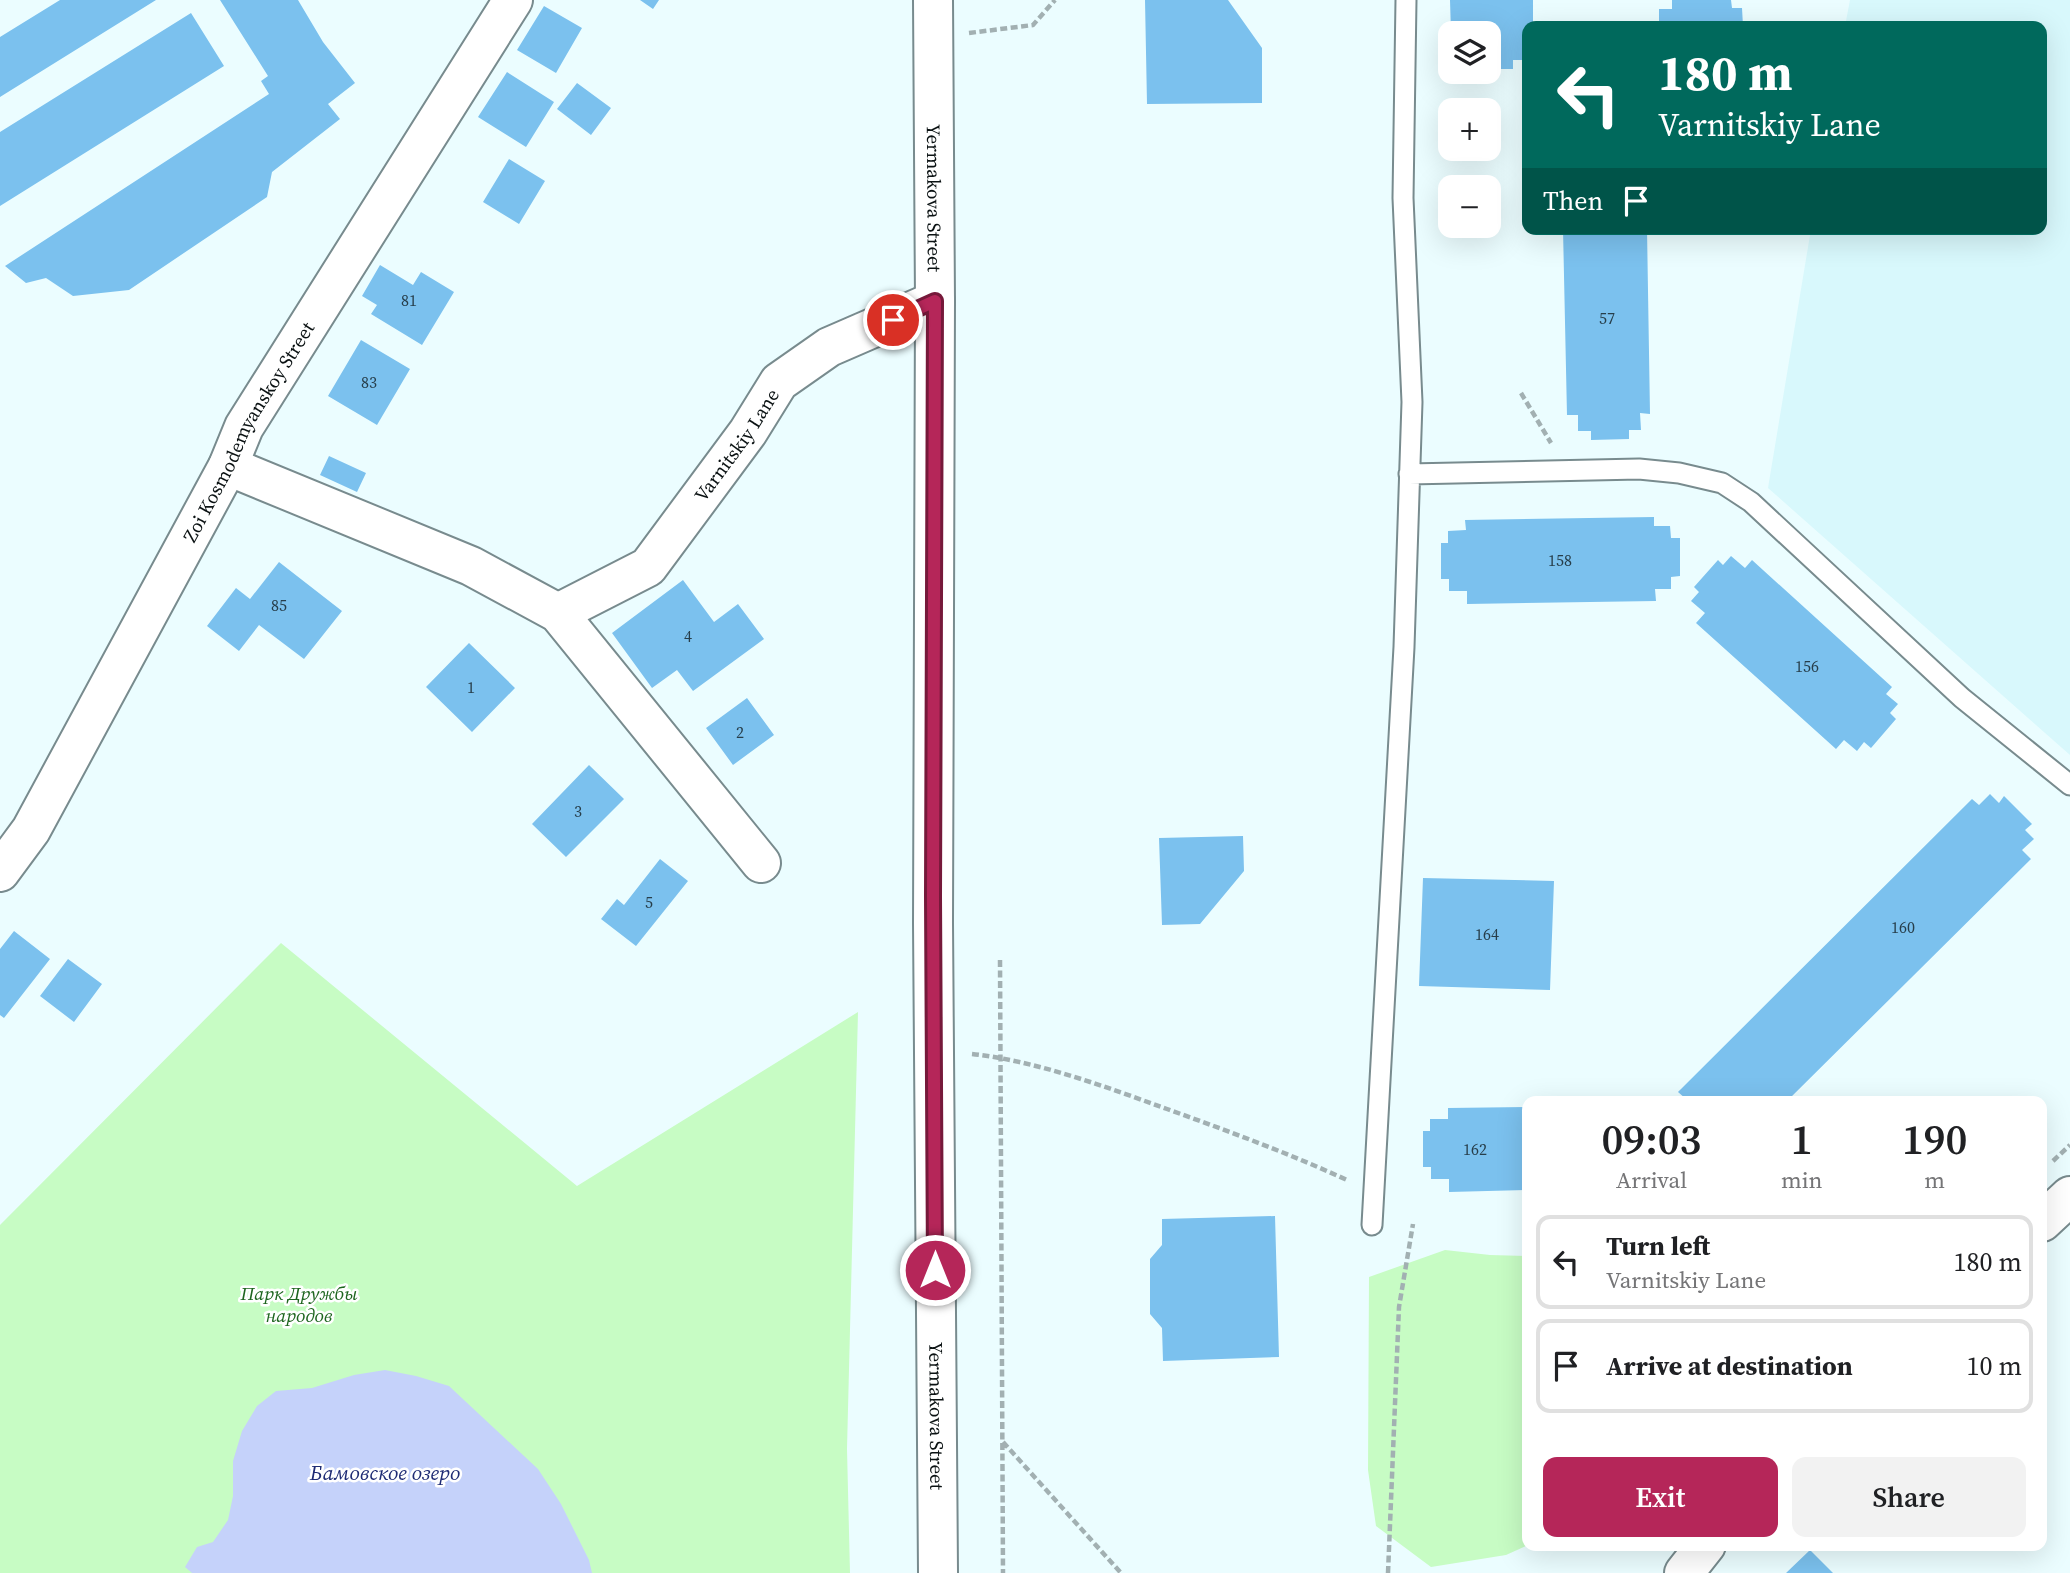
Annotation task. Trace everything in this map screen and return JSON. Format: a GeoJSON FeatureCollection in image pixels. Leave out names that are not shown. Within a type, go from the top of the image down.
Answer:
{"type":"FeatureCollection","features":[{"type":"Feature","properties":{"kind":"street","name":"Zoi Kosmodemyanskoy Street"},"geometry":{"type":"LineString","coordinates":[[0,872],[31,830],[228,466],[251,415],[513,0]]}},
{"type":"Feature","properties":{"kind":"street","name":"Yermakova Street"},"geometry":{"type":"LineString","coordinates":[[933,19],[934,1050],[938,1573]]}},
{"type":"Feature","properties":{"kind":"street","name":"Varnitskiy Lane"},"geometry":{"type":"LineString","coordinates":[[558,613],[648,567],[748,432],[779,382],[829,348],[935,301]]}},
{"type":"Feature","properties":{"kind":"street"},"geometry":{"type":"LineString","coordinates":[[228,466],[471,566],[558,613],[761,863]]}},
{"type":"Feature","properties":{"kind":"street"},"geometry":{"type":"LineString","coordinates":[[2047,1217],[2070,1196]]}},
{"type":"Feature","properties":{"kind":"street"},"geometry":{"type":"LineString","coordinates":[[1684,1573],[1701,1551]]}},
{"type":"Feature","properties":{"kind":"lane"},"geometry":{"type":"LineString","coordinates":[[1372,1225],[1404,647],[1412,402],[1403,198],[1406,0]]}},
{"type":"Feature","properties":{"kind":"lane"},"geometry":{"type":"LineString","coordinates":[[1409,474],[1639,469],[1679,473],[1722,483],[1751,502],[1962,698],[2070,785]]}},
{"type":"Feature","properties":{"kind":"path"},"geometry":{"type":"LineString","coordinates":[[933,19],[1033,25],[1055,0]]}},
{"type":"Feature","properties":{"kind":"path"},"geometry":{"type":"LineString","coordinates":[[1521,393],[1569,471]]}},
{"type":"Feature","properties":{"kind":"path"},"geometry":{"type":"LineString","coordinates":[[1000,960],[1003,1573]]}},
{"type":"Feature","properties":{"kind":"path"},"geometry":{"type":"LineString","coordinates":[[934,1050],[1000,1057],[1115,1090],[1289,1154],[1373,1192]]}},
{"type":"Feature","properties":{"kind":"path"},"geometry":{"type":"LineString","coordinates":[[1388,1573],[1399,1307],[1413,1224]]}},
{"type":"Feature","properties":{"kind":"path"},"geometry":{"type":"LineString","coordinates":[[1003,1442],[1121,1573]]}},
{"type":"Feature","properties":{"kind":"shaded area"},"geometry":{"type":"Polygon","coordinates":[[[1850,0],[2070,0],[2070,755],[1768,488],[1810,235],[2047,235],[2047,21],[1846,21],[1850,0]]]}},
{"type":"Feature","properties":{"kind":"green space","name":"Парк Дружбы народов"},"geometry":{"type":"Polygon","coordinates":[[[281,943],[577,1186],[858,1012],[847,1449],[850,1573],[0,1573],[0,1225],[281,943]]]}},
{"type":"Feature","properties":{"kind":"green space"},"geometry":{"type":"Polygon","coordinates":[[[1445,1250],[1522,1256],[1522,1548],[1506,1555],[1431,1567],[1376,1526],[1368,1470],[1369,1277],[1445,1250]]]}},
{"type":"Feature","properties":{"kind":"water","name":"Бамовское озеро"},"geometry":{"type":"Polygon","coordinates":[[[385,1370],[449,1386],[538,1469],[561,1504],[589,1560],[592,1573],[192,1573],[185,1567],[197,1547],[213,1542],[228,1520],[233,1496],[233,1461],[242,1431],[257,1406],[276,1391],[312,1388],[354,1375],[385,1370]]]}},
{"type":"Feature","properties":{"kind":"building"},"geometry":{"type":"Polygon","coordinates":[[[60,0],[156,0],[0,97],[0,37],[60,0]]]}},
{"type":"Feature","properties":{"kind":"building"},"geometry":{"type":"Polygon","coordinates":[[[220,0],[298,0],[323,42],[355,83],[328,104],[340,119],[272,172],[267,197],[129,290],[73,296],[46,278],[26,283],[5,266],[269,94],[261,81],[268,76],[220,0]]]}},
{"type":"Feature","properties":{"kind":"building"},"geometry":{"type":"Polygon","coordinates":[[[640,0],[659,0],[653,9],[640,0]]]}},
{"type":"Feature","properties":{"kind":"building"},"geometry":{"type":"Polygon","coordinates":[[[1145,0],[1228,0],[1262,48],[1262,103],[1147,104],[1145,0]]]}},
{"type":"Feature","properties":{"kind":"building"},"geometry":{"type":"Polygon","coordinates":[[[1450,0],[1533,0],[1533,21],[1522,21],[1522,60],[1513,60],[1513,69],[1501,69],[1501,21],[1451,21],[1450,0]]]}},
{"type":"Feature","properties":{"kind":"building"},"geometry":{"type":"Polygon","coordinates":[[[1672,0],[1731,0],[1732,8],[1742,8],[1743,21],[1659,21],[1659,9],[1672,9],[1672,0]]]}},
{"type":"Feature","properties":{"kind":"building"},"geometry":{"type":"Polygon","coordinates":[[[544,6],[582,28],[556,73],[517,50],[544,6]]]}},
{"type":"Feature","properties":{"kind":"building"},"geometry":{"type":"Polygon","coordinates":[[[191,13],[224,66],[0,206],[0,132],[191,13]]]}},
{"type":"Feature","properties":{"kind":"building"},"geometry":{"type":"Polygon","coordinates":[[[507,72],[554,102],[526,147],[478,117],[507,72]]]}},
{"type":"Feature","properties":{"kind":"building"},"geometry":{"type":"Polygon","coordinates":[[[577,83],[611,108],[591,135],[557,109],[577,83]]]}},
{"type":"Feature","properties":{"kind":"building"},"geometry":{"type":"Polygon","coordinates":[[[509,159],[545,181],[519,224],[483,202],[509,159]]]}},
{"type":"Feature","properties":{"kind":"building"},"geometry":{"type":"Polygon","coordinates":[[[1563,235],[1647,235],[1650,414],[1640,413],[1641,430],[1629,430],[1629,439],[1591,440],[1591,431],[1578,431],[1578,415],[1567,415],[1563,235]]]}},
{"type":"Feature","properties":{"kind":"building"},"geometry":{"type":"Polygon","coordinates":[[[380,265],[413,285],[421,272],[454,292],[422,345],[371,314],[377,305],[362,296],[380,265]]]}},
{"type":"Feature","properties":{"kind":"building"},"geometry":{"type":"Polygon","coordinates":[[[361,340],[410,369],[377,425],[328,396],[361,340]]]}},
{"type":"Feature","properties":{"kind":"building"},"geometry":{"type":"Polygon","coordinates":[[[329,456],[366,473],[357,492],[320,475],[329,456]]]}},
{"type":"Feature","properties":{"kind":"building"},"geometry":{"type":"Polygon","coordinates":[[[1654,517],[1654,526],[1670,526],[1671,538],[1680,538],[1680,576],[1671,577],[1671,589],[1655,589],[1656,601],[1467,604],[1467,591],[1449,591],[1449,579],[1441,579],[1441,543],[1448,543],[1448,531],[1466,530],[1465,520],[1654,517]]]}},
{"type":"Feature","properties":{"kind":"building"},"geometry":{"type":"Polygon","coordinates":[[[1731,556],[1745,568],[1752,560],[1892,687],[1886,694],[1898,704],[1890,713],[1896,719],[1871,748],[1864,742],[1857,751],[1844,740],[1836,749],[1696,623],[1705,613],[1691,601],[1699,592],[1694,587],[1718,560],[1723,565],[1731,556]]]}},
{"type":"Feature","properties":{"kind":"building"},"geometry":{"type":"Polygon","coordinates":[[[279,562],[342,611],[304,659],[259,625],[239,651],[207,626],[236,588],[250,599],[279,562]]]}},
{"type":"Feature","properties":{"kind":"building"},"geometry":{"type":"Polygon","coordinates":[[[683,580],[714,622],[738,604],[764,639],[693,691],[677,670],[652,688],[612,633],[683,580]]]}},
{"type":"Feature","properties":{"kind":"building"},"geometry":{"type":"Polygon","coordinates":[[[469,643],[515,688],[472,732],[426,687],[469,643]]]}},
{"type":"Feature","properties":{"kind":"building"},"geometry":{"type":"Polygon","coordinates":[[[747,698],[774,735],[733,765],[706,728],[747,698]]]}},
{"type":"Feature","properties":{"kind":"building"},"geometry":{"type":"Polygon","coordinates":[[[589,765],[624,799],[566,857],[532,824],[589,765]]]}},
{"type":"Feature","properties":{"kind":"building"},"geometry":{"type":"Polygon","coordinates":[[[1990,794],[1999,803],[2004,796],[2032,824],[2025,830],[2034,839],[2022,850],[2031,859],[1792,1096],[1683,1096],[1678,1092],[1972,799],[1979,805],[1990,794]]]}},
{"type":"Feature","properties":{"kind":"building"},"geometry":{"type":"Polygon","coordinates":[[[1243,836],[1244,871],[1200,924],[1162,925],[1159,838],[1243,836]]]}},
{"type":"Feature","properties":{"kind":"building"},"geometry":{"type":"Polygon","coordinates":[[[660,859],[688,881],[636,946],[601,919],[617,899],[624,905],[660,859]]]}},
{"type":"Feature","properties":{"kind":"building"},"geometry":{"type":"Polygon","coordinates":[[[1423,878],[1554,881],[1550,990],[1419,986],[1423,878]]]}},
{"type":"Feature","properties":{"kind":"building"},"geometry":{"type":"Polygon","coordinates":[[[14,931],[50,959],[4,1018],[0,1015],[0,949],[14,931]]]}},
{"type":"Feature","properties":{"kind":"building"},"geometry":{"type":"Polygon","coordinates":[[[68,959],[102,984],[74,1022],[40,996],[68,959]]]}},
{"type":"Feature","properties":{"kind":"building"},"geometry":{"type":"Polygon","coordinates":[[[1522,1107],[1522,1190],[1449,1192],[1449,1179],[1431,1179],[1431,1167],[1423,1167],[1423,1131],[1430,1131],[1430,1119],[1448,1119],[1448,1108],[1522,1107]]]}},
{"type":"Feature","properties":{"kind":"building"},"geometry":{"type":"Polygon","coordinates":[[[1275,1216],[1279,1357],[1163,1361],[1162,1328],[1150,1314],[1150,1259],[1162,1245],[1162,1219],[1275,1216]]]}},
{"type":"Feature","properties":{"kind":"building"},"geometry":{"type":"Polygon","coordinates":[[[1811,1551],[1833,1573],[1786,1573],[1811,1551]]]}},
{"type":"Feature","properties":{"kind":"route"},"geometry":{"type":"LineString","coordinates":[[893,320],[935,301],[935,1270]]}}]}
